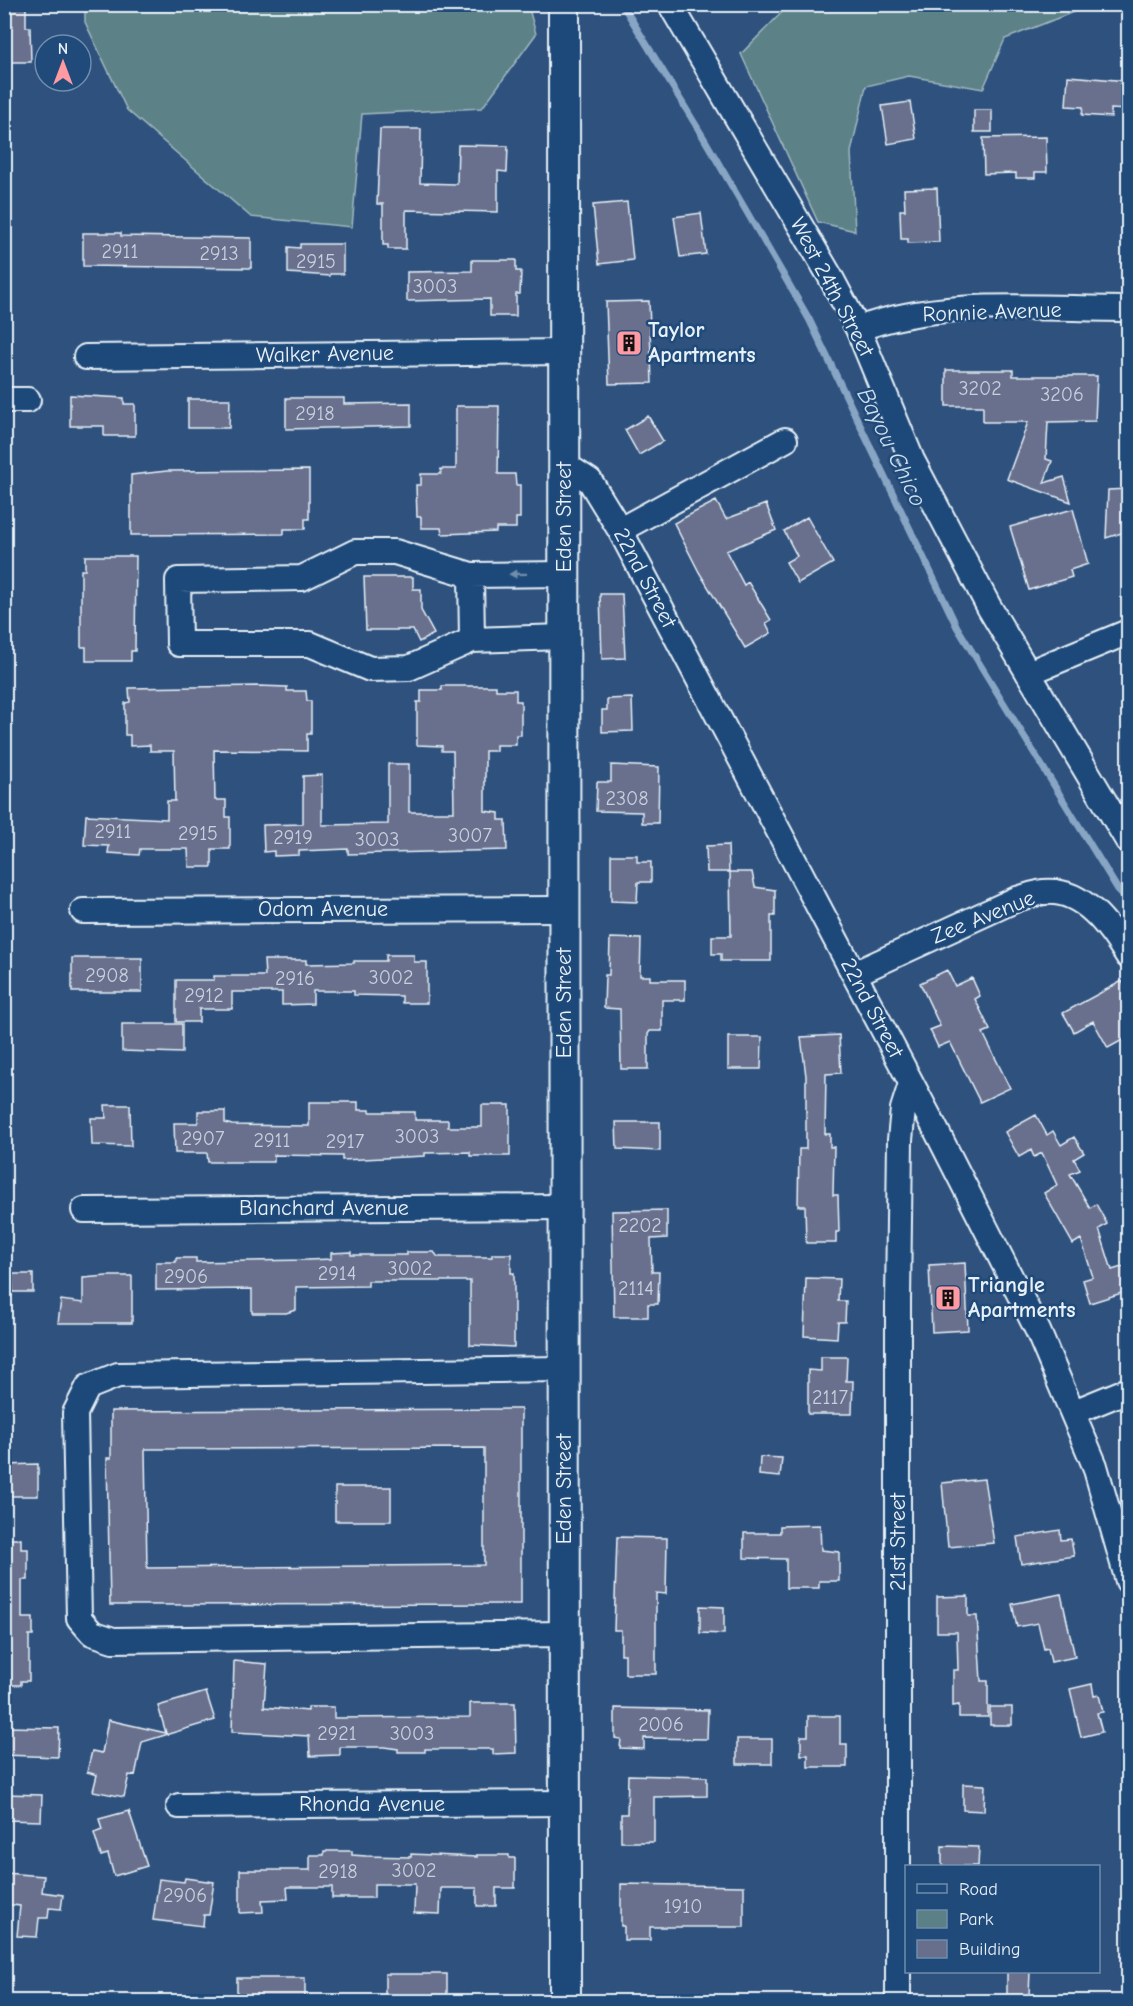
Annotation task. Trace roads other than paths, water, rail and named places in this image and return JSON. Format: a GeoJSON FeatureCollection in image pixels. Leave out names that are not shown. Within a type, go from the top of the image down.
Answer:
{"type":"FeatureCollection","features":[{"type":"Feature","properties":{"kind":"street","name":"Eden Street"},"geometry":{"type":"LineString","coordinates":[[564,4],[565,2001]]}},
{"type":"Feature","properties":{"kind":"street","name":"West 24th Street"},"geometry":{"type":"LineString","coordinates":[[670,4],[824,266],[858,329],[912,460],[989,607],[1128,841]]}},
{"type":"Feature","properties":{"kind":"street","name":"Ronnie Avenue"},"geometry":{"type":"LineString","coordinates":[[858,329],[889,318],[934,311],[1128,309]]}},
{"type":"Feature","properties":{"kind":"street","name":"Walker Avenue"},"geometry":{"type":"LineString","coordinates":[[86,357],[564,352]]}},
{"type":"Feature","properties":{"kind":"street"},"geometry":{"type":"LineString","coordinates":[[620,530],[785,440]]}},
{"type":"Feature","properties":{"kind":"street","name":"22nd Street"},"geometry":{"type":"LineString","coordinates":[[564,464],[590,482],[620,530],[854,974],[1038,1331],[1095,1466],[1128,1581]]}},
{"type":"Feature","properties":{"kind":"street"},"geometry":{"type":"LineString","coordinates":[[564,574],[471,575],[395,552],[355,552],[302,578],[178,580],[179,644],[310,644],[369,669],[409,668],[472,640],[564,637]]}},
{"type":"Feature","properties":{"kind":"street"},"geometry":{"type":"LineString","coordinates":[[471,575],[472,640]]}},
{"type":"Feature","properties":{"kind":"street"},"geometry":{"type":"LineString","coordinates":[[1028,673],[1128,632]]}},
{"type":"Feature","properties":{"kind":"street","name":"Zee Avenue"},"geometry":{"type":"LineString","coordinates":[[854,974],[1017,899],[1044,892],[1062,893],[1078,899],[1091,909],[1128,956]]}},
{"type":"Feature","properties":{"kind":"street","name":"Odom Avenue"},"geometry":{"type":"LineString","coordinates":[[83,911],[564,909]]}},
{"type":"Feature","properties":{"kind":"street","name":"21st Street"},"geometry":{"type":"LineString","coordinates":[[898,2001],[898,1278],[900,1140],[903,1109],[911,1084]]}},
{"type":"Feature","properties":{"kind":"street","name":"Blanchard Avenue"},"geometry":{"type":"LineString","coordinates":[[84,1210],[564,1207]]}},
{"type":"Feature","properties":{"kind":"street"},"geometry":{"type":"LineString","coordinates":[[564,1369],[118,1375],[88,1387],[75,1413],[79,1618],[92,1633],[114,1640],[565,1634]]}},
{"type":"Feature","properties":{"kind":"street"},"geometry":{"type":"LineString","coordinates":[[1074,1412],[1128,1390]]}},
{"type":"Feature","properties":{"kind":"street","name":"Rhonda Avenue"},"geometry":{"type":"LineString","coordinates":[[179,1806],[565,1803]]}},
{"type":"Feature","properties":{"kind":"waterway","name":"Bayou Chico"},"geometry":{"type":"LineString","coordinates":[[622,4],[705,140],[809,319],[957,627],[1128,906]]}},
{"type":"Feature","properties":{"kind":"place","name":"Taylor Apartments"},"geometry":{"type":"Point","coordinates":[629,343]}},
{"type":"Feature","properties":{"kind":"place","name":"Triangle Apartments"},"geometry":{"type":"Point","coordinates":[948,1298]}}]}
